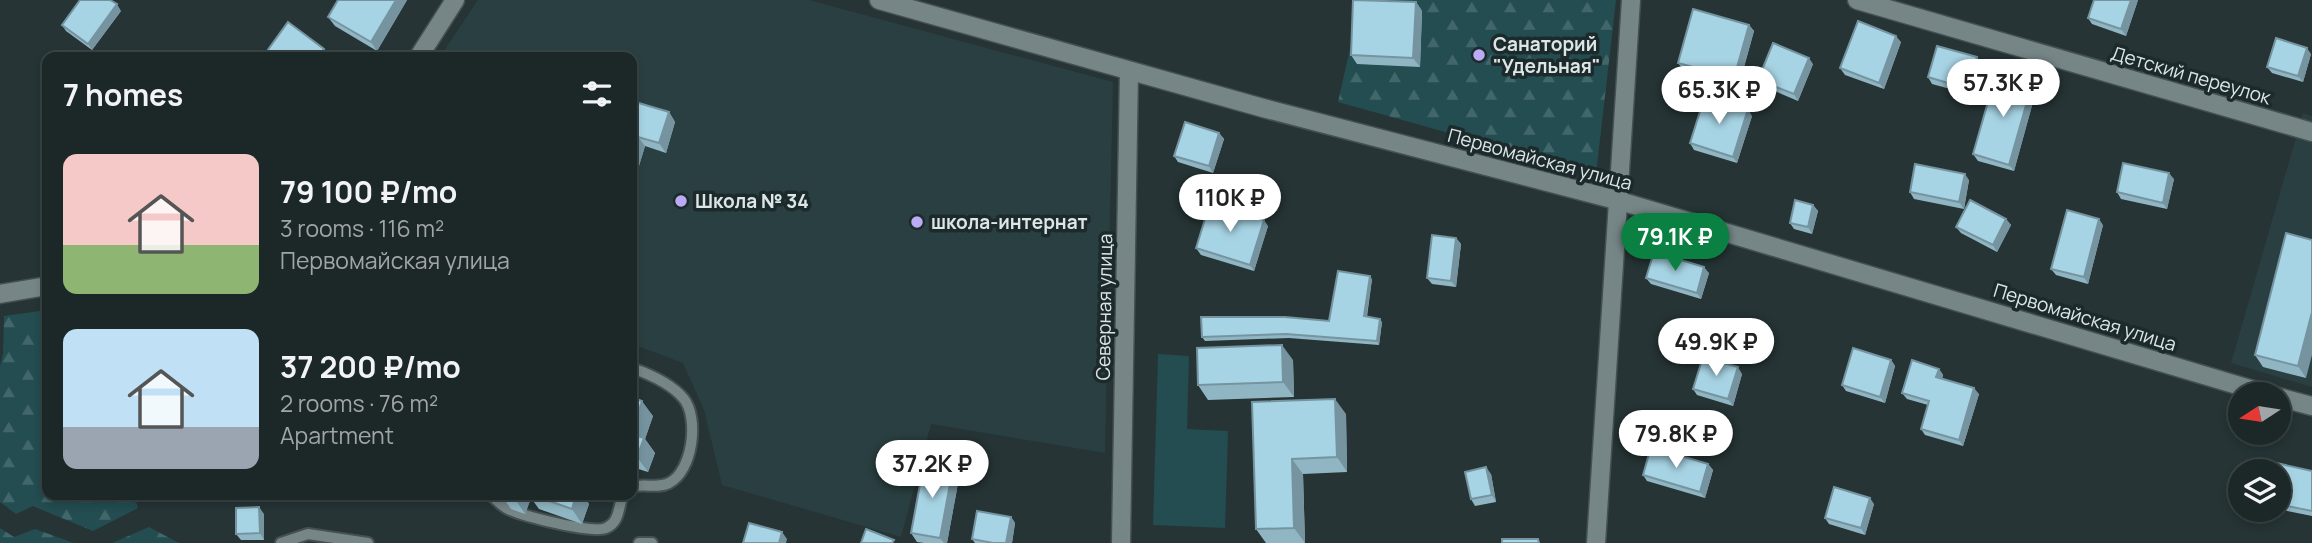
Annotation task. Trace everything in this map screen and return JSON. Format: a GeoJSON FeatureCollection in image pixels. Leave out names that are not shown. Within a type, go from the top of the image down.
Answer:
{"type":"FeatureCollection","features":[{"type":"Feature","properties":{"kind":"main road"},"geometry":{"type":"LineString","coordinates":[[422,52],[455,0]]}},
{"type":"Feature","properties":{"kind":"main road","name":"Первомайская улица"},"geometry":{"type":"LineString","coordinates":[[879,0],[1263,108],[1620,201],[2228,382]]}},
{"type":"Feature","properties":{"kind":"main road"},"geometry":{"type":"LineString","coordinates":[[1596,543],[1632,0]]}},
{"type":"Feature","properties":{"kind":"main road","name":"Детский переулок"},"geometry":{"type":"LineString","coordinates":[[1857,0],[2312,132]]}},
{"type":"Feature","properties":{"kind":"main road","name":"Северная улица"},"geometry":{"type":"LineString","coordinates":[[1121,543],[1129,71]]}},
{"type":"Feature","properties":{"kind":"main road"},"geometry":{"type":"LineString","coordinates":[[0,294],[42,287]]}},
{"type":"Feature","properties":{"kind":"main road"},"geometry":{"type":"LineString","coordinates":[[2291,400],[2312,406]]}},
{"type":"Feature","properties":{"kind":"lane"},"geometry":{"type":"LineString","coordinates":[[637,370],[659,380],[685,399],[691,420],[692,447],[685,468],[669,484],[637,487]]}},
{"type":"Feature","properties":{"kind":"lane"},"geometry":{"type":"LineString","coordinates":[[497,500],[506,508],[528,517],[589,529],[604,529],[614,522],[621,500]]}},
{"type":"Feature","properties":{"kind":"lane"},"geometry":{"type":"LineString","coordinates":[[281,543],[308,538],[368,543]]}},
{"type":"Feature","properties":{"kind":"lane"},"geometry":{"type":"LineString","coordinates":[[639,543],[652,543]]}},
{"type":"Feature","properties":{"kind":"shaded area","name":"школа-интернат"},"geometry":{"type":"Polygon","coordinates":[[[478,0],[809,0],[1113,82],[1105,453],[931,424],[901,537],[722,485],[704,410],[683,363],[637,346],[637,52],[443,52],[478,0]]]}},
{"type":"Feature","properties":{"kind":"shaded area"},"geometry":{"type":"Polygon","coordinates":[[[2303,113],[2312,116],[2312,387],[2231,363],[2303,113]]]}},
{"type":"Feature","properties":{"kind":"green space","name":"Санаторий \"Удельная\""},"geometry":{"type":"Polygon","coordinates":[[[1361,0],[1616,0],[1596,174],[1338,102],[1361,0]]]}},
{"type":"Feature","properties":{"kind":"green space"},"geometry":{"type":"Polygon","coordinates":[[[42,311],[42,500],[136,500],[138,508],[93,531],[33,506],[16,514],[0,502],[0,366],[4,316],[42,311]]]}},
{"type":"Feature","properties":{"kind":"green space"},"geometry":{"type":"Polygon","coordinates":[[[1158,354],[1189,356],[1187,429],[1228,431],[1225,528],[1153,525],[1158,354]]]}},
{"type":"Feature","properties":{"kind":"green space"},"geometry":{"type":"Polygon","coordinates":[[[149,527],[179,543],[112,543],[149,527]]]}},
{"type":"Feature","properties":{"kind":"green space"},"geometry":{"type":"Polygon","coordinates":[[[0,528],[14,537],[35,529],[74,543],[0,543],[0,528]]]}},
{"type":"Feature","properties":{"kind":"building"},"geometry":{"type":"Polygon","coordinates":[[[80,0],[110,0],[117,4],[88,44],[62,25],[80,0]]]}},
{"type":"Feature","properties":{"kind":"building"},"geometry":{"type":"Polygon","coordinates":[[[338,0],[396,0],[371,42],[328,17],[338,0]]]}},
{"type":"Feature","properties":{"kind":"building"},"geometry":{"type":"Polygon","coordinates":[[[1353,0],[1416,2],[1413,58],[1351,55],[1353,0]]]}},
{"type":"Feature","properties":{"kind":"building"},"geometry":{"type":"Polygon","coordinates":[[[2094,0],[2131,0],[2121,29],[2088,18],[2094,0]]]}},
{"type":"Feature","properties":{"kind":"building"},"geometry":{"type":"Polygon","coordinates":[[[1693,9],[1749,25],[1734,78],[1678,63],[1693,9]]]}},
{"type":"Feature","properties":{"kind":"building"},"geometry":{"type":"Polygon","coordinates":[[[1858,21],[1896,36],[1879,83],[1840,68],[1858,21]]]}},
{"type":"Feature","properties":{"kind":"building"},"geometry":{"type":"Polygon","coordinates":[[[288,22],[324,49],[322,52],[266,52],[288,22]]]}},
{"type":"Feature","properties":{"kind":"building"},"geometry":{"type":"Polygon","coordinates":[[[2276,38],[2307,48],[2298,76],[2267,67],[2276,38]]]}},
{"type":"Feature","properties":{"kind":"building"},"geometry":{"type":"Polygon","coordinates":[[[1773,43],[1809,58],[1794,94],[1758,80],[1773,43]]]}},
{"type":"Feature","properties":{"kind":"building"},"geometry":{"type":"Polygon","coordinates":[[[1937,46],[1977,57],[1968,89],[1928,77],[1937,46]]]}},
{"type":"Feature","properties":{"kind":"building"},"geometry":{"type":"Polygon","coordinates":[[[1996,74],[2032,84],[2009,165],[1973,154],[1996,74]]]}},
{"type":"Feature","properties":{"kind":"building"},"geometry":{"type":"Polygon","coordinates":[[[1705,96],[1748,109],[1733,157],[1690,143],[1705,96]]]}},
{"type":"Feature","properties":{"kind":"building"},"geometry":{"type":"Polygon","coordinates":[[[637,102],[669,112],[659,143],[638,137],[637,141],[637,102]]]}},
{"type":"Feature","properties":{"kind":"building"},"geometry":{"type":"Polygon","coordinates":[[[1185,122],[1219,133],[1209,166],[1174,156],[1185,122]]]}},
{"type":"Feature","properties":{"kind":"building"},"geometry":{"type":"Polygon","coordinates":[[[2123,163],[2169,173],[2163,203],[2117,192],[2123,163]]]}},
{"type":"Feature","properties":{"kind":"building"},"geometry":{"type":"Polygon","coordinates":[[[1915,164],[1965,174],[1959,202],[1910,192],[1915,164]]]}},
{"type":"Feature","properties":{"kind":"building"},"geometry":{"type":"Polygon","coordinates":[[[1795,200],[1813,205],[1808,227],[1790,223],[1795,200]]]}},
{"type":"Feature","properties":{"kind":"building"},"geometry":{"type":"Polygon","coordinates":[[[1970,200],[2006,219],[1993,245],[1956,227],[1970,200]]]}},
{"type":"Feature","properties":{"kind":"building"},"geometry":{"type":"Polygon","coordinates":[[[1210,203],[1264,220],[1250,265],[1196,248],[1210,203]]]}},
{"type":"Feature","properties":{"kind":"building"},"geometry":{"type":"Polygon","coordinates":[[[2067,210],[2099,219],[2084,277],[2051,269],[2067,210]]]}},
{"type":"Feature","properties":{"kind":"building"},"geometry":{"type":"Polygon","coordinates":[[[2286,233],[2312,240],[2312,312],[2298,366],[2255,355],[2286,233]]]}},
{"type":"Feature","properties":{"kind":"building"},"geometry":{"type":"Polygon","coordinates":[[[1432,235],[1456,238],[1451,281],[1427,278],[1432,235]]]}},
{"type":"Feature","properties":{"kind":"building"},"geometry":{"type":"Polygon","coordinates":[[[1654,252],[1704,267],[1697,293],[1646,278],[1654,252]]]}},
{"type":"Feature","properties":{"kind":"building"},"geometry":{"type":"Polygon","coordinates":[[[1338,271],[1370,276],[1364,316],[1380,319],[1377,341],[1286,334],[1202,337],[1201,317],[1285,317],[1329,321],[1338,271]]]}},
{"type":"Feature","properties":{"kind":"building"},"geometry":{"type":"Polygon","coordinates":[[[1282,345],[1283,382],[1198,385],[1197,348],[1282,345]]]}},
{"type":"Feature","properties":{"kind":"building"},"geometry":{"type":"Polygon","coordinates":[[[1853,348],[1891,360],[1880,397],[1842,385],[1853,348]]]}},
{"type":"Feature","properties":{"kind":"building"},"geometry":{"type":"Polygon","coordinates":[[[1703,357],[1738,367],[1728,399],[1693,389],[1703,357]]]}},
{"type":"Feature","properties":{"kind":"building"},"geometry":{"type":"Polygon","coordinates":[[[1912,360],[1939,369],[1936,377],[1974,388],[1959,440],[1921,429],[1929,401],[1902,393],[1912,360]]]}},
{"type":"Feature","properties":{"kind":"building"},"geometry":{"type":"Polygon","coordinates":[[[637,399],[642,401],[637,416],[637,399]]]}},
{"type":"Feature","properties":{"kind":"building"},"geometry":{"type":"Polygon","coordinates":[[[1335,399],[1337,457],[1292,459],[1294,528],[1256,529],[1252,402],[1335,399]]]}},
{"type":"Feature","properties":{"kind":"building"},"geometry":{"type":"Polygon","coordinates":[[[637,436],[644,438],[637,457],[637,436]]]}},
{"type":"Feature","properties":{"kind":"building"},"geometry":{"type":"Polygon","coordinates":[[[1651,447],[1708,464],[1700,492],[1643,475],[1651,447]]]}},
{"type":"Feature","properties":{"kind":"building"},"geometry":{"type":"Polygon","coordinates":[[[924,463],[953,468],[940,538],[911,533],[924,463]]]}},
{"type":"Feature","properties":{"kind":"building"},"geometry":{"type":"Polygon","coordinates":[[[2291,466],[2312,471],[2312,511],[2291,507],[2291,466]]]}},
{"type":"Feature","properties":{"kind":"building"},"geometry":{"type":"Polygon","coordinates":[[[1486,467],[1492,495],[1471,499],[1465,472],[1486,467]]]}},
{"type":"Feature","properties":{"kind":"building"},"geometry":{"type":"Polygon","coordinates":[[[1834,487],[1870,498],[1861,528],[1825,518],[1834,487]]]}},
{"type":"Feature","properties":{"kind":"building"},"geometry":{"type":"Polygon","coordinates":[[[546,500],[575,500],[572,509],[546,500]]]}},
{"type":"Feature","properties":{"kind":"building"},"geometry":{"type":"Polygon","coordinates":[[[259,507],[260,533],[236,534],[236,508],[259,507]]]}},
{"type":"Feature","properties":{"kind":"building"},"geometry":{"type":"Polygon","coordinates":[[[977,511],[1011,517],[1006,543],[972,539],[977,511]]]}},
{"type":"Feature","properties":{"kind":"building"},"geometry":{"type":"Polygon","coordinates":[[[749,523],[782,532],[779,543],[743,543],[749,523]]]}},
{"type":"Feature","properties":{"kind":"building"},"geometry":{"type":"Polygon","coordinates":[[[866,529],[894,540],[892,543],[861,543],[866,529]]]}},
{"type":"Feature","properties":{"kind":"building"},"geometry":{"type":"Polygon","coordinates":[[[1502,539],[1538,539],[1539,543],[1502,543],[1502,539]]]}},
{"type":"Feature","properties":{"kind":"place","name":"Санаторий \"Удельная\""},"geometry":{"type":"Point","coordinates":[1479,55]}},
{"type":"Feature","properties":{"kind":"place","name":"Школа № 34"},"geometry":{"type":"Point","coordinates":[681,201]}},
{"type":"Feature","properties":{"kind":"place","name":"школа-интернат"},"geometry":{"type":"Point","coordinates":[917,222]}}]}
